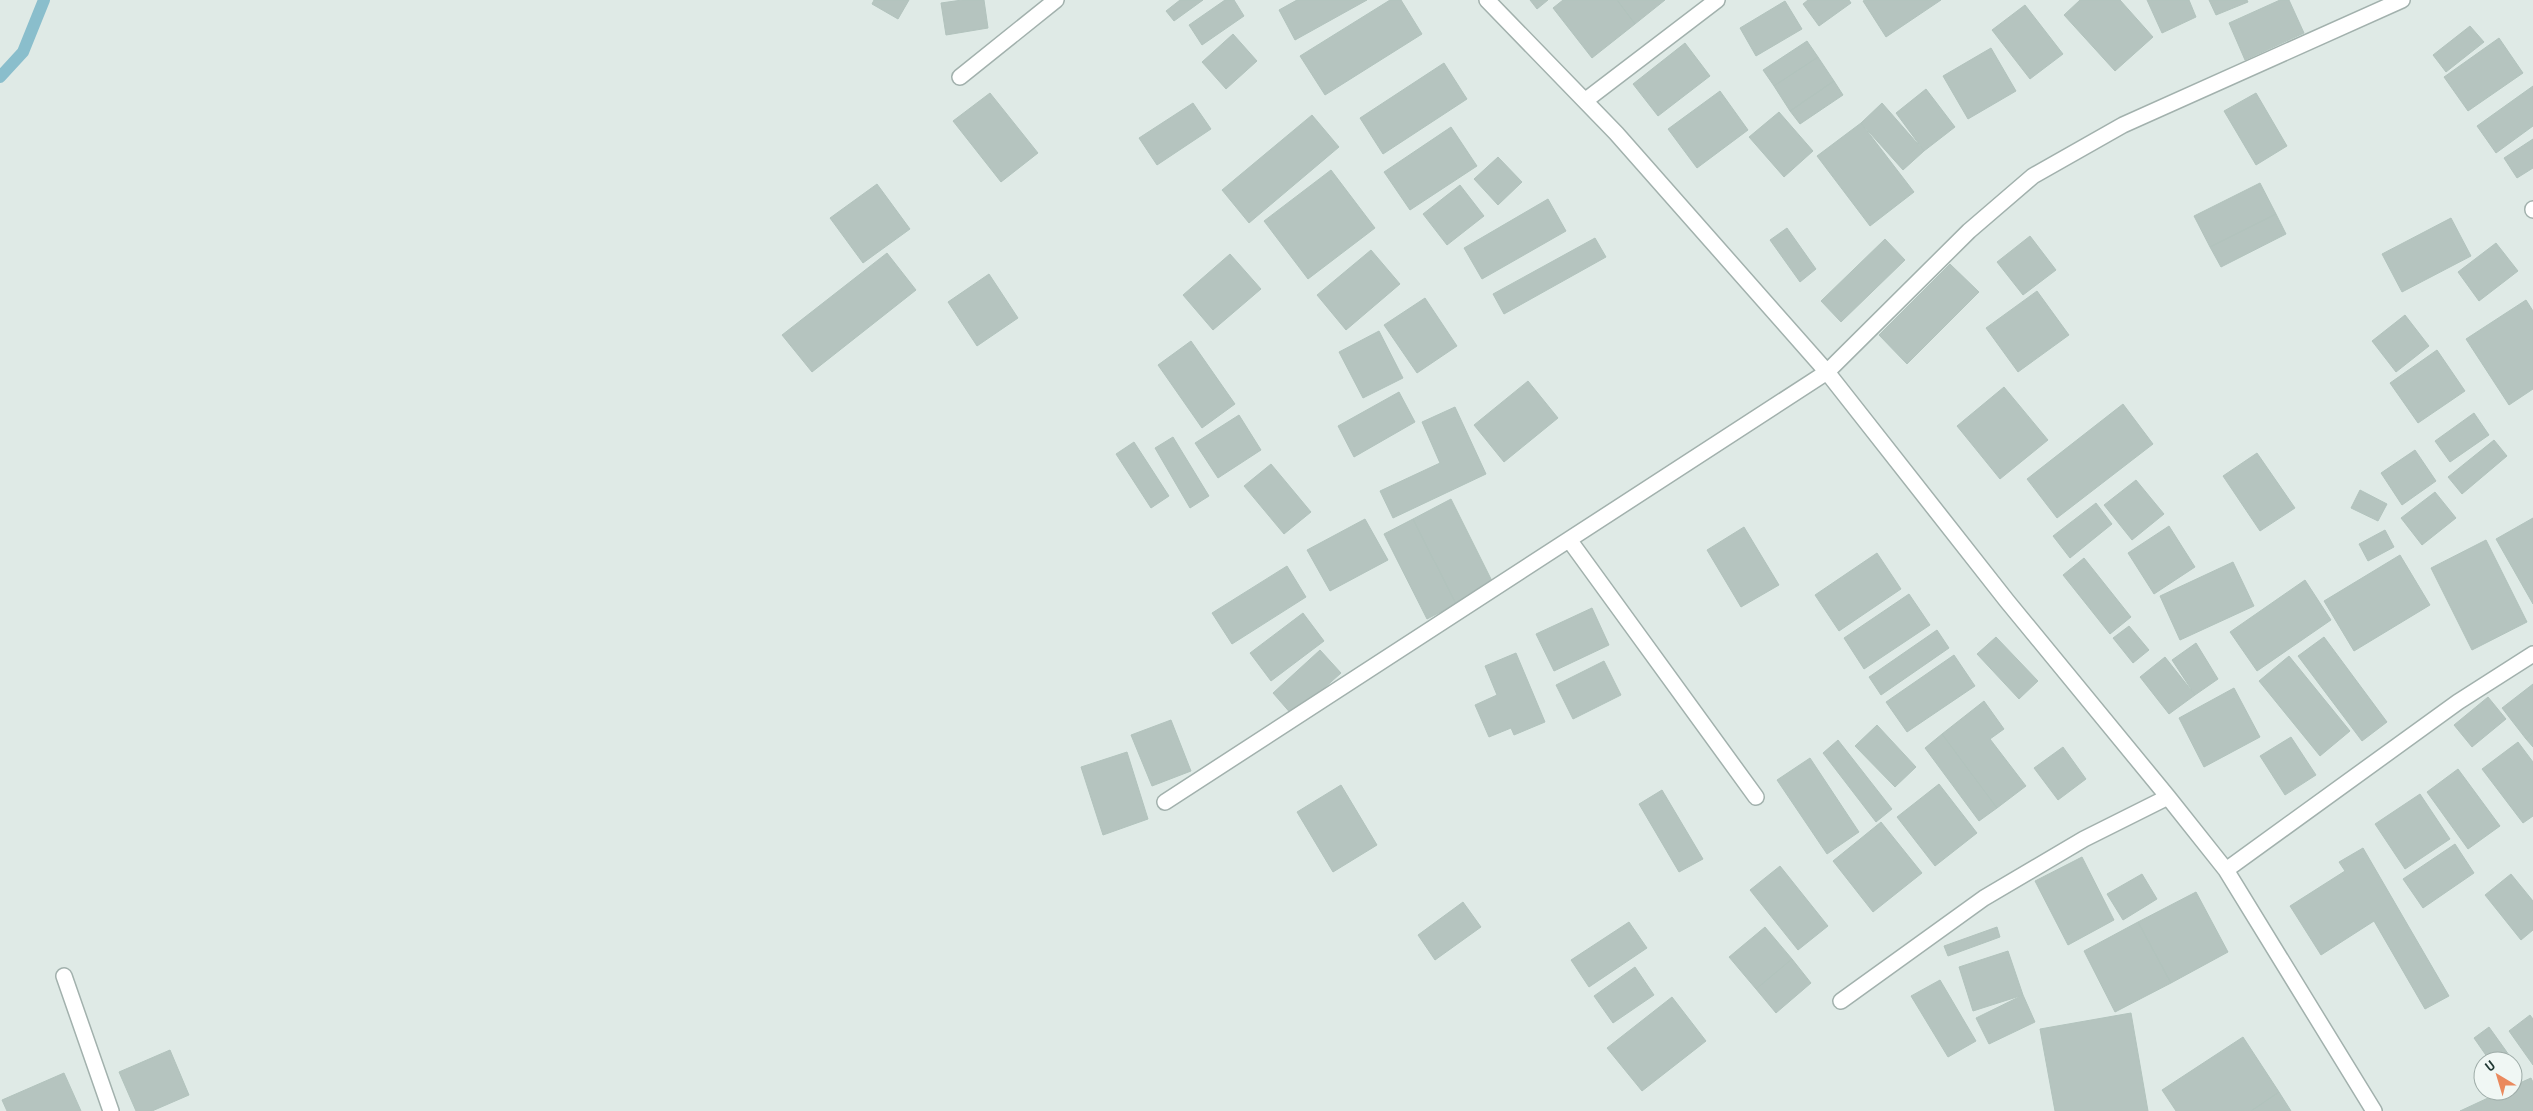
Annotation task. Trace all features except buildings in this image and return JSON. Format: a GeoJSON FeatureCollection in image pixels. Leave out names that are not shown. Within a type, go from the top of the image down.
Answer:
{"type":"FeatureCollection","features":[{"type":"Feature","properties":{"kind":"street"},"geometry":{"type":"LineString","coordinates":[[960,77],[1056,0]]}},
{"type":"Feature","properties":{"kind":"street"},"geometry":{"type":"LineString","coordinates":[[1486,0],[1586,100],[1826,372],[2007,601],[2168,797],[2226,870],[2374,1111]]}},
{"type":"Feature","properties":{"kind":"street"},"geometry":{"type":"LineString","coordinates":[[1586,100],[1717,0]]}},
{"type":"Feature","properties":{"kind":"street"},"geometry":{"type":"LineString","coordinates":[[1166,802],[1826,372],[1969,231],[2033,176],[2123,125],[2402,0]]}},
{"type":"Feature","properties":{"kind":"street"},"geometry":{"type":"LineString","coordinates":[[1570,540],[1756,797]]}},
{"type":"Feature","properties":{"kind":"street"},"geometry":{"type":"LineString","coordinates":[[2226,870],[2458,702],[2533,654]]}},
{"type":"Feature","properties":{"kind":"street"},"geometry":{"type":"LineString","coordinates":[[1841,1001],[1984,898],[2084,839],[2168,797]]}},
{"type":"Feature","properties":{"kind":"street"},"geometry":{"type":"LineString","coordinates":[[64,976],[111,1111]]}},
{"type":"Feature","properties":{"kind":"waterway"},"geometry":{"type":"LineString","coordinates":[[0,77],[23,52],[44,0]]}}]}
